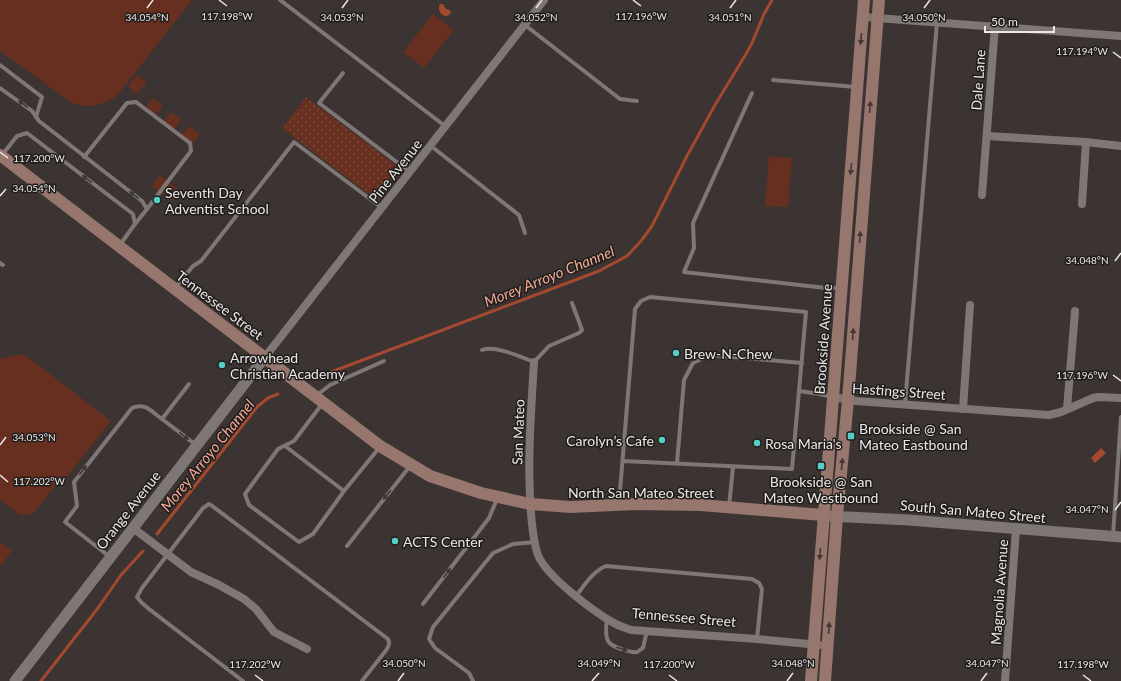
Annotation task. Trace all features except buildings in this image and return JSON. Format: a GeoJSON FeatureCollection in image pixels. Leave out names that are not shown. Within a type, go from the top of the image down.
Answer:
{"type":"FeatureCollection","features":[{"type":"Feature","properties":{"kind":"main road","name":"Brookside Avenue"},"geometry":{"type":"LineString","coordinates":[[810,681],[864,0]]}},
{"type":"Feature","properties":{"kind":"main road","name":"Brookside Avenue"},"geometry":{"type":"LineString","coordinates":[[825,681],[878,0]]}},
{"type":"Feature","properties":{"kind":"main road","name":"Tennessee Street"},"geometry":{"type":"LineString","coordinates":[[1,156],[380,446],[430,476],[481,493],[530,504]]}},
{"type":"Feature","properties":{"kind":"main road","name":"North San Mateo Street"},"geometry":{"type":"LineString","coordinates":[[530,504],[571,508],[635,504],[701,505],[823,515]]}},
{"type":"Feature","properties":{"kind":"street","name":"Pine Avenue"},"geometry":{"type":"LineString","coordinates":[[265,357],[544,0]]}},
{"type":"Feature","properties":{"kind":"street"},"geometry":{"type":"LineString","coordinates":[[863,17],[1121,36]]}},
{"type":"Feature","properties":{"kind":"street","name":"Dale Lane"},"geometry":{"type":"LineString","coordinates":[[982,195],[995,26]]}},
{"type":"Feature","properties":{"kind":"street"},"geometry":{"type":"LineString","coordinates":[[987,136],[1086,142],[1121,146]]}},
{"type":"Feature","properties":{"kind":"street"},"geometry":{"type":"LineString","coordinates":[[1082,204],[1086,142]]}},
{"type":"Feature","properties":{"kind":"street","name":"Hastings Street"},"geometry":{"type":"LineString","coordinates":[[963,408],[970,305]]}},
{"type":"Feature","properties":{"kind":"street"},"geometry":{"type":"LineString","coordinates":[[1066,409],[1075,311]]}},
{"type":"Feature","properties":{"kind":"street","name":"Orange Avenue"},"geometry":{"type":"LineString","coordinates":[[15,681],[265,357]]}},
{"type":"Feature","properties":{"kind":"street","name":"San Mateo"},"geometry":{"type":"LineString","coordinates":[[530,504],[529,465],[534,362]]}},
{"type":"Feature","properties":{"kind":"street","name":"Hastings Street"},"geometry":{"type":"LineString","coordinates":[[833,397],[848,400],[1049,415],[1060,412],[1088,399],[1098,397],[1121,398]]}},
{"type":"Feature","properties":{"kind":"street","name":"Tennessee Street"},"geometry":{"type":"LineString","coordinates":[[530,504],[535,542],[538,554],[544,566],[576,596],[607,619],[615,623],[631,630],[757,639],[828,646]]}},
{"type":"Feature","properties":{"kind":"street","name":"South San Mateo Street"},"geometry":{"type":"LineString","coordinates":[[823,515],[909,520],[1117,537]]}},
{"type":"Feature","properties":{"kind":"street"},"geometry":{"type":"LineString","coordinates":[[133,528],[191,572],[244,599],[256,609],[274,632],[307,649]]}},
{"type":"Feature","properties":{"kind":"street","name":"Magnolia Avenue"},"geometry":{"type":"LineString","coordinates":[[1005,681],[1016,529]]}},
{"type":"Feature","properties":{"kind":"lane"},"geometry":{"type":"LineString","coordinates":[[280,0],[446,127]]}},
{"type":"Feature","properties":{"kind":"lane"},"geometry":{"type":"LineString","coordinates":[[905,404],[937,22]]}},
{"type":"Feature","properties":{"kind":"lane"},"geometry":{"type":"LineString","coordinates":[[525,25],[620,99],[637,101]]}},
{"type":"Feature","properties":{"kind":"lane"},"geometry":{"type":"LineString","coordinates":[[0,65],[42,97],[36,117]]}},
{"type":"Feature","properties":{"kind":"lane"},"geometry":{"type":"LineString","coordinates":[[343,73],[319,103],[410,172]]}},
{"type":"Feature","properties":{"kind":"lane"},"geometry":{"type":"LineString","coordinates":[[773,80],[857,88]]}},
{"type":"Feature","properties":{"kind":"lane"},"geometry":{"type":"LineString","coordinates":[[0,88],[32,111],[39,122],[142,201],[147,209]]}},
{"type":"Feature","properties":{"kind":"lane"},"geometry":{"type":"LineString","coordinates":[[752,93],[693,223],[694,248],[684,272],[826,288],[842,288]]}},
{"type":"Feature","properties":{"kind":"lane"},"geometry":{"type":"LineString","coordinates":[[84,157],[127,103],[136,102],[190,143],[191,151],[119,246]]}},
{"type":"Feature","properties":{"kind":"lane"},"geometry":{"type":"LineString","coordinates":[[1,156],[17,136],[28,133],[133,214],[135,224]]}},
{"type":"Feature","properties":{"kind":"lane"},"geometry":{"type":"LineString","coordinates":[[175,289],[193,266],[201,261],[294,142],[382,208]]}},
{"type":"Feature","properties":{"kind":"lane"},"geometry":{"type":"LineString","coordinates":[[431,146],[518,215],[525,233]]}},
{"type":"Feature","properties":{"kind":"lane"},"geometry":{"type":"LineString","coordinates":[[619,505],[635,309],[641,301],[650,297],[806,312],[792,469],[623,461]]}},
{"type":"Feature","properties":{"kind":"lane"},"geometry":{"type":"LineString","coordinates":[[482,350],[486,348],[495,349],[534,362],[549,346],[582,330],[572,303]]}},
{"type":"Feature","properties":{"kind":"lane"},"geometry":{"type":"LineString","coordinates":[[677,463],[684,380],[693,363],[710,355],[802,363]]}},
{"type":"Feature","properties":{"kind":"lane"},"geometry":{"type":"LineString","coordinates":[[380,446],[344,491],[313,534],[299,542],[249,505],[245,494],[278,449],[294,441],[319,399],[330,385],[384,361]]}},
{"type":"Feature","properties":{"kind":"lane"},"geometry":{"type":"LineString","coordinates":[[162,419],[189,384]]}},
{"type":"Feature","properties":{"kind":"lane"},"geometry":{"type":"LineString","coordinates":[[799,391],[833,397]]}},
{"type":"Feature","properties":{"kind":"lane"},"geometry":{"type":"LineString","coordinates":[[111,557],[64,522],[77,506],[74,482],[132,408],[138,405],[145,406],[197,446]]}},
{"type":"Feature","properties":{"kind":"lane"},"geometry":{"type":"LineString","coordinates":[[1117,537],[1121,417]]}},
{"type":"Feature","properties":{"kind":"lane"},"geometry":{"type":"LineString","coordinates":[[284,446],[344,491]]}},
{"type":"Feature","properties":{"kind":"lane"},"geometry":{"type":"LineString","coordinates":[[347,546],[411,464]]}},
{"type":"Feature","properties":{"kind":"lane"},"geometry":{"type":"LineString","coordinates":[[729,507],[733,467]]}},
{"type":"Feature","properties":{"kind":"lane"},"geometry":{"type":"LineString","coordinates":[[423,604],[489,518],[497,496]]}},
{"type":"Feature","properties":{"kind":"lane"},"geometry":{"type":"LineString","coordinates":[[243,681],[149,609],[138,600],[137,596],[167,554],[203,508],[209,504],[388,638],[389,645],[387,649],[362,681]]}},
{"type":"Feature","properties":{"kind":"lane"},"geometry":{"type":"LineString","coordinates":[[473,681],[469,673],[435,648],[429,639],[433,627],[493,553],[513,544],[535,542]]}},
{"type":"Feature","properties":{"kind":"lane"},"geometry":{"type":"LineString","coordinates":[[576,596],[600,568],[606,566],[752,579],[759,583],[762,589],[757,639]]}},
{"type":"Feature","properties":{"kind":"lane"},"geometry":{"type":"LineString","coordinates":[[607,619],[606,630],[608,641],[612,646],[627,651],[637,652],[643,648],[647,631]]}},
{"type":"Feature","properties":{"kind":"shaded area"},"geometry":{"type":"Polygon","coordinates":[[[0,0],[192,0],[116,97],[100,104],[84,106],[72,103],[0,51],[0,0]]]}},
{"type":"Feature","properties":{"kind":"shaded area"},"geometry":{"type":"Polygon","coordinates":[[[440,4],[443,4],[446,9],[450,10],[451,13],[449,15],[444,16],[440,12],[440,4]]]}},
{"type":"Feature","properties":{"kind":"shaded area"},"geometry":{"type":"Polygon","coordinates":[[[433,14],[454,30],[424,68],[403,52],[433,14]]]}},
{"type":"Feature","properties":{"kind":"shaded area"},"geometry":{"type":"Polygon","coordinates":[[[137,75],[147,82],[137,94],[128,86],[137,75]]]}},
{"type":"Feature","properties":{"kind":"shaded area"},"geometry":{"type":"Polygon","coordinates":[[[306,97],[398,167],[374,198],[282,128],[306,97]]]}},
{"type":"Feature","properties":{"kind":"shaded area"},"geometry":{"type":"Polygon","coordinates":[[[153,98],[163,106],[155,116],[145,108],[153,98]]]}},
{"type":"Feature","properties":{"kind":"shaded area"},"geometry":{"type":"Polygon","coordinates":[[[171,112],[181,120],[174,130],[163,122],[171,112]]]}},
{"type":"Feature","properties":{"kind":"shaded area"},"geometry":{"type":"Polygon","coordinates":[[[189,126],[200,134],[192,144],[181,136],[189,126]]]}},
{"type":"Feature","properties":{"kind":"shaded area"},"geometry":{"type":"Polygon","coordinates":[[[769,156],[792,158],[788,207],[765,206],[769,156]]]}},
{"type":"Feature","properties":{"kind":"shaded area"},"geometry":{"type":"Polygon","coordinates":[[[160,175],[180,191],[172,201],[152,186],[160,175]]]}},
{"type":"Feature","properties":{"kind":"shaded area"},"geometry":{"type":"Polygon","coordinates":[[[16,355],[28,357],[111,421],[63,482],[60,480],[33,514],[20,515],[0,500],[0,359],[16,355]]]}},
{"type":"Feature","properties":{"kind":"shaded area"},"geometry":{"type":"Polygon","coordinates":[[[1101,448],[1106,453],[1095,463],[1091,458],[1101,448]]]}},
{"type":"Feature","properties":{"kind":"shaded area"},"geometry":{"type":"Polygon","coordinates":[[[0,542],[12,551],[0,567],[0,542]]]}},
{"type":"Feature","properties":{"kind":"waterway","name":"Morey Arroyo Channel"},"geometry":{"type":"LineString","coordinates":[[315,378],[599,271],[627,256],[652,226],[687,156],[752,43],[764,14],[772,0]]}},
{"type":"Feature","properties":{"kind":"waterway","name":"Morey Arroyo Channel"},"geometry":{"type":"LineString","coordinates":[[157,534],[257,407],[268,398],[278,394]]}},
{"type":"Feature","properties":{"kind":"waterway","name":"Morey Arroyo Channel"},"geometry":{"type":"LineString","coordinates":[[41,681],[98,608],[121,575],[143,551]]}},
{"type":"Feature","properties":{"kind":"place","name":"Seventh Day Adventist School"},"geometry":{"type":"Point","coordinates":[157,200]}},
{"type":"Feature","properties":{"kind":"place","name":"Brew-N-Chew"},"geometry":{"type":"Point","coordinates":[676,353]}},
{"type":"Feature","properties":{"kind":"place","name":"Arrowhead Christian Academy"},"geometry":{"type":"Point","coordinates":[222,365]}},
{"type":"Feature","properties":{"kind":"place","name":"Brookside @ San Mateo Eastbound"},"geometry":{"type":"Point","coordinates":[851,436]}},
{"type":"Feature","properties":{"kind":"place","name":"Carolyn’s Cafe"},"geometry":{"type":"Point","coordinates":[662,440]}},
{"type":"Feature","properties":{"kind":"place","name":"Rosa Maria's"},"geometry":{"type":"Point","coordinates":[757,443]}},
{"type":"Feature","properties":{"kind":"place","name":"Brookside @ San Mateo Westbound"},"geometry":{"type":"Point","coordinates":[821,466]}},
{"type":"Feature","properties":{"kind":"place","name":"ACTS Center"},"geometry":{"type":"Point","coordinates":[395,541]}}]}
